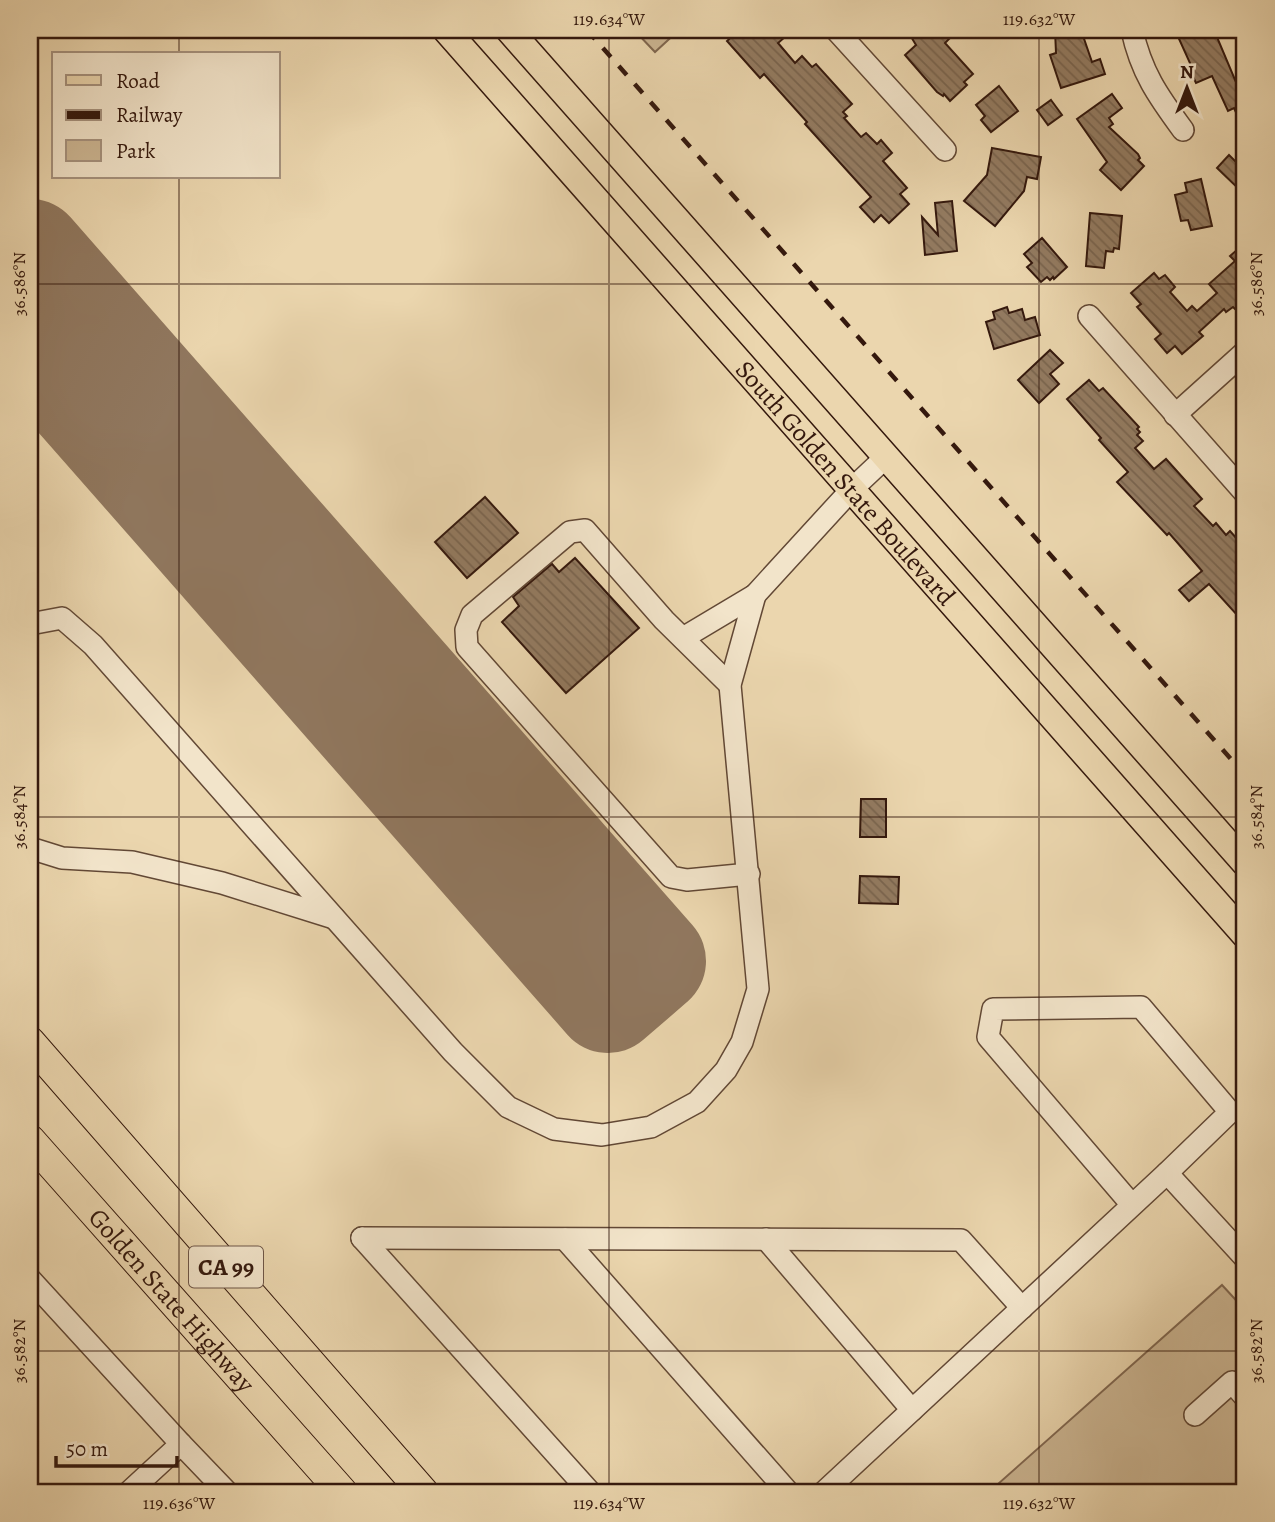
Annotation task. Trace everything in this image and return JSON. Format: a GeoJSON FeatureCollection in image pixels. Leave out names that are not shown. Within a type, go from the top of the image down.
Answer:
{"type":"FeatureCollection","features":[{"type":"Feature","properties":{"kind":"highway","name":"CA 99"},"geometry":{"type":"LineString","coordinates":[[30,1042],[423,1492]]}},
{"type":"Feature","properties":{"kind":"highway","name":"Golden State Highway"},"geometry":{"type":"LineString","coordinates":[[30,1140],[342,1492]]}},
{"type":"Feature","properties":{"kind":"main road","name":"South Golden State Boulevard"},"geometry":{"type":"LineString","coordinates":[[446,30],[1245,935]]}},
{"type":"Feature","properties":{"kind":"main road","name":"South Golden State Boulevard"},"geometry":{"type":"LineString","coordinates":[[509,30],[1245,863]]}},
{"type":"Feature","properties":{"kind":"street"},"geometry":{"type":"LineString","coordinates":[[1132,30],[1137,54],[1151,86],[1183,130]]}},
{"type":"Feature","properties":{"kind":"street"},"geometry":{"type":"LineString","coordinates":[[848,34],[946,150]]}},
{"type":"Feature","properties":{"kind":"street"},"geometry":{"type":"LineString","coordinates":[[1088,316],[1245,493]]}},
{"type":"Feature","properties":{"kind":"street"},"geometry":{"type":"LineString","coordinates":[[1175,415],[1245,352]]}},
{"type":"Feature","properties":{"kind":"street"},"geometry":{"type":"LineString","coordinates":[[683,638],[755,595],[852,489],[887,457]]}},
{"type":"Feature","properties":{"kind":"street"},"geometry":{"type":"LineString","coordinates":[[730,685],[664,620],[584,530],[570,532],[472,615],[466,630],[467,647],[671,877],[687,880],[748,873]]}},
{"type":"Feature","properties":{"kind":"street"},"geometry":{"type":"LineString","coordinates":[[30,624],[62,618],[93,645],[453,1052],[508,1107],[554,1129],[602,1135],[651,1127],[697,1102],[726,1070],[742,1042],[758,989],[730,685],[755,595]]}},
{"type":"Feature","properties":{"kind":"street"},"geometry":{"type":"LineString","coordinates":[[30,848],[62,858],[132,862],[222,883],[336,919]]}},
{"type":"Feature","properties":{"kind":"street"},"geometry":{"type":"LineString","coordinates":[[824,1492],[1023,1308],[1167,1173],[1230,1112],[1142,1007],[993,1009],[988,1037],[1132,1205]]}},
{"type":"Feature","properties":{"kind":"street"},"geometry":{"type":"LineString","coordinates":[[1167,1173],[1245,1258]]}},
{"type":"Feature","properties":{"kind":"street"},"geometry":{"type":"LineString","coordinates":[[590,1492],[362,1238],[961,1240],[1023,1308]]}},
{"type":"Feature","properties":{"kind":"street"},"geometry":{"type":"LineString","coordinates":[[565,1238],[788,1492]]}},
{"type":"Feature","properties":{"kind":"street"},"geometry":{"type":"LineString","coordinates":[[766,1239],[912,1410]]}},
{"type":"Feature","properties":{"kind":"street"},"geometry":{"type":"LineString","coordinates":[[30,1279],[227,1492]]}},
{"type":"Feature","properties":{"kind":"street"},"geometry":{"type":"LineString","coordinates":[[1195,1415],[1232,1382],[1245,1397]]}},
{"type":"Feature","properties":{"kind":"street"},"geometry":{"type":"LineString","coordinates":[[129,1492],[181,1444]]}},
{"type":"Feature","properties":{"kind":"green space"},"geometry":{"type":"Polygon","coordinates":[[[634,30],[679,30],[655,52],[634,30]]]}},
{"type":"Feature","properties":{"kind":"green space"},"geometry":{"type":"Polygon","coordinates":[[[1222,1285],[1245,1310],[1245,1492],[989,1492],[1222,1285]]]}},
{"type":"Feature","properties":{"kind":"building"},"geometry":{"type":"Polygon","coordinates":[[[739,30],[793,30],[778,43],[795,63],[802,56],[812,67],[816,64],[852,104],[843,112],[847,116],[844,118],[861,137],[866,133],[877,144],[881,140],[892,153],[883,161],[907,188],[900,194],[909,204],[889,223],[881,215],[874,222],[860,207],[871,197],[764,74],[760,78],[727,41],[739,30]]]}},
{"type":"Feature","properties":{"kind":"building"},"geometry":{"type":"Polygon","coordinates":[[[907,30],[941,30],[949,39],[945,43],[973,74],[964,82],[967,85],[950,101],[944,94],[943,96],[937,92],[905,55],[916,45],[907,30]]]}},
{"type":"Feature","properties":{"kind":"building"},"geometry":{"type":"Polygon","coordinates":[[[1055,30],[1081,30],[1092,62],[1100,59],[1105,74],[1061,88],[1050,55],[1056,53],[1055,30]]]}},
{"type":"Feature","properties":{"kind":"building"},"geometry":{"type":"Polygon","coordinates":[[[1175,30],[1214,30],[1238,87],[1245,84],[1245,132],[1234,108],[1228,111],[1212,76],[1196,83],[1175,30]]]}},
{"type":"Feature","properties":{"kind":"building"},"geometry":{"type":"Polygon","coordinates":[[[999,86],[1018,111],[991,132],[981,120],[985,116],[976,105],[999,86]]]}},
{"type":"Feature","properties":{"kind":"building"},"geometry":{"type":"Polygon","coordinates":[[[1112,94],[1122,108],[1109,118],[1113,124],[1109,127],[1138,154],[1138,160],[1144,166],[1121,190],[1100,170],[1107,162],[1077,119],[1112,94]]]}},
{"type":"Feature","properties":{"kind":"building"},"geometry":{"type":"Polygon","coordinates":[[[1051,100],[1062,115],[1048,125],[1037,110],[1051,100]]]}},
{"type":"Feature","properties":{"kind":"building"},"geometry":{"type":"Polygon","coordinates":[[[992,148],[1041,157],[1037,179],[1027,177],[1024,191],[995,226],[964,201],[987,175],[992,148]]]}},
{"type":"Feature","properties":{"kind":"building"},"geometry":{"type":"Polygon","coordinates":[[[1229,155],[1245,171],[1245,195],[1217,168],[1229,155]]]}},
{"type":"Feature","properties":{"kind":"building"},"geometry":{"type":"Polygon","coordinates":[[[1201,179],[1212,226],[1191,230],[1188,220],[1181,221],[1175,195],[1187,192],[1185,183],[1201,179]]]}},
{"type":"Feature","properties":{"kind":"building"},"geometry":{"type":"Polygon","coordinates":[[[952,201],[957,251],[925,255],[922,217],[938,235],[935,203],[952,201]]]}},
{"type":"Feature","properties":{"kind":"building"},"geometry":{"type":"Polygon","coordinates":[[[1090,213],[1122,216],[1119,249],[1106,251],[1104,268],[1086,266],[1090,213]]]}},
{"type":"Feature","properties":{"kind":"building"},"geometry":{"type":"Polygon","coordinates":[[[1042,238],[1067,267],[1054,279],[1047,277],[1041,282],[1027,267],[1032,263],[1024,254],[1042,238]]]}},
{"type":"Feature","properties":{"kind":"building"},"geometry":{"type":"Polygon","coordinates":[[[1245,243],[1245,313],[1238,307],[1226,312],[1224,309],[1199,332],[1203,336],[1182,354],[1175,346],[1167,353],[1155,339],[1161,334],[1137,307],[1141,304],[1131,293],[1154,273],[1159,279],[1165,275],[1175,287],[1170,292],[1187,311],[1192,306],[1197,311],[1217,293],[1209,284],[1235,261],[1230,256],[1245,243]]]}},
{"type":"Feature","properties":{"kind":"building"},"geometry":{"type":"Polygon","coordinates":[[[1007,307],[1009,313],[1022,309],[1025,320],[1035,317],[1040,335],[994,349],[986,322],[995,319],[993,312],[1007,307]]]}},
{"type":"Feature","properties":{"kind":"building"},"geometry":{"type":"Polygon","coordinates":[[[1050,350],[1063,363],[1050,374],[1059,384],[1039,403],[1018,380],[1050,350]]]}},
{"type":"Feature","properties":{"kind":"building"},"geometry":{"type":"Polygon","coordinates":[[[1089,380],[1099,391],[1103,388],[1139,427],[1137,429],[1140,432],[1137,435],[1143,441],[1135,448],[1154,469],[1166,459],[1202,499],[1194,506],[1213,526],[1216,523],[1226,535],[1230,531],[1245,548],[1245,609],[1237,615],[1209,584],[1189,601],[1179,590],[1202,571],[1169,533],[1167,535],[1117,482],[1128,472],[1067,399],[1089,380]]]}},
{"type":"Feature","properties":{"kind":"building"},"geometry":{"type":"Polygon","coordinates":[[[485,497],[518,533],[467,578],[435,542],[485,497]]]}},
{"type":"Feature","properties":{"kind":"building"},"geometry":{"type":"Polygon","coordinates":[[[575,558],[639,628],[566,693],[502,622],[519,606],[513,597],[552,564],[559,572],[575,558]]]}},
{"type":"Feature","properties":{"kind":"building"},"geometry":{"type":"Polygon","coordinates":[[[861,799],[886,799],[886,837],[860,837],[861,799]]]}},
{"type":"Feature","properties":{"kind":"building"},"geometry":{"type":"Polygon","coordinates":[[[860,876],[899,877],[898,904],[859,903],[860,876]]]}},
{"type":"Feature","properties":{"kind":"runway"},"geometry":{"type":"LineString","coordinates":[[30,253],[652,961],[608,999],[30,341]]}},
{"type":"Feature","properties":{"kind":"railway"},"geometry":{"type":"LineString","coordinates":[[587,30],[1245,775]]}}]}
